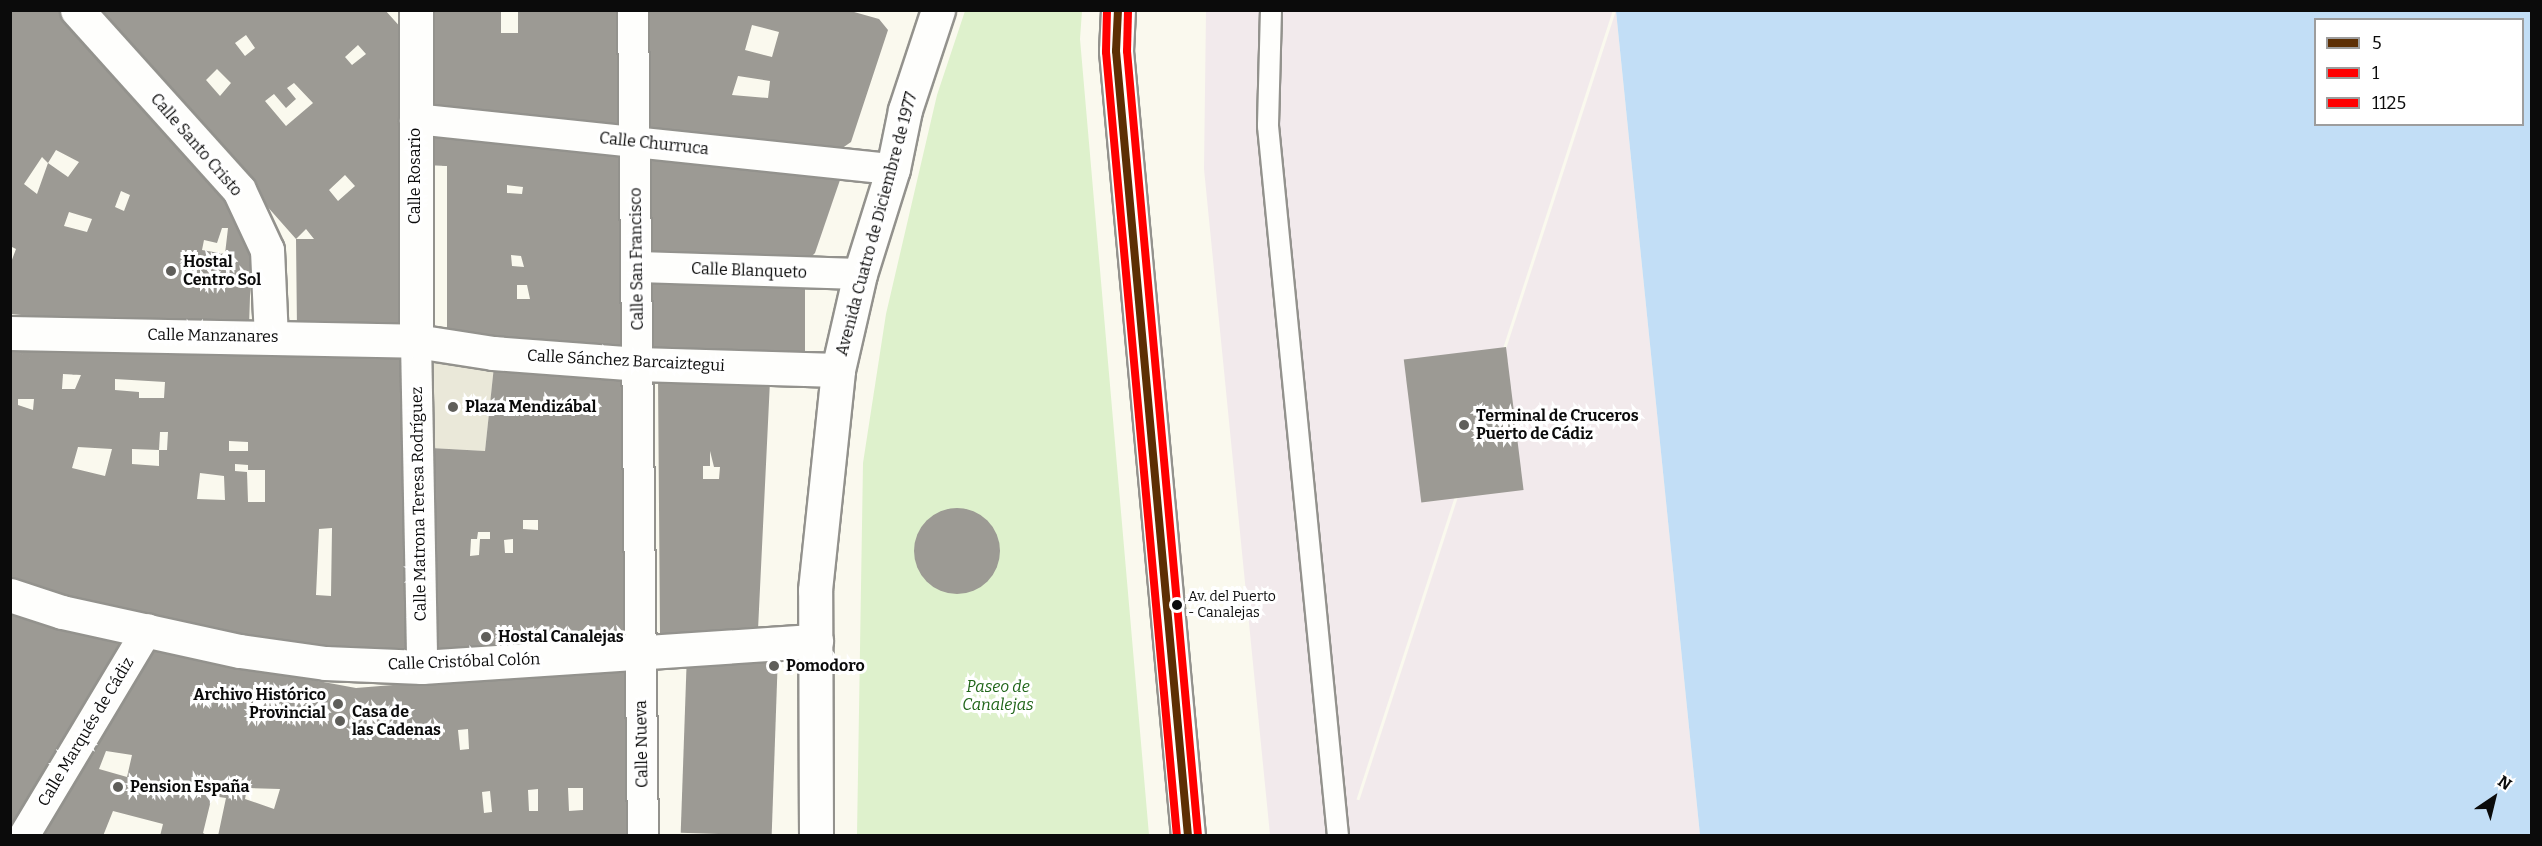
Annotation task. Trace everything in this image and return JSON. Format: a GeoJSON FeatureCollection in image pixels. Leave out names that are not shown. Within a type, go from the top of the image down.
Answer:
{"type":"FeatureCollection","features":[{"type":"Feature","properties":{"kind":"street","name":"Calle Santo Cristo"},"geometry":{"type":"LineString","coordinates":[[77,10],[239,190],[267,250],[271,337]]}},
{"type":"Feature","properties":{"kind":"street","name":"Calle San Francisco"},"geometry":{"type":"LineString","coordinates":[[633,10],[638,267],[640,652]]}},
{"type":"Feature","properties":{"kind":"street"},"geometry":{"type":"LineString","coordinates":[[1118,10],[1116,51],[1188,836]]}},
{"type":"Feature","properties":{"kind":"street","name":"Avenida Cuatro de Diciembre de 1977"},"geometry":{"type":"LineString","coordinates":[[816,836],[815,590],[838,370],[860,274],[893,169],[905,110],[933,12]]}},
{"type":"Feature","properties":{"kind":"street","name":"Calle Rosario"},"geometry":{"type":"LineString","coordinates":[[410,16],[415,119],[416,340]]}},
{"type":"Feature","properties":{"kind":"street","name":"Calle Churruca"},"geometry":{"type":"LineString","coordinates":[[415,119],[893,169]]}},
{"type":"Feature","properties":{"kind":"street","name":"Calle Blanqueto"},"geometry":{"type":"LineString","coordinates":[[638,267],[860,274]]}},
{"type":"Feature","properties":{"kind":"street","name":"Calle Manzanares"},"geometry":{"type":"LineString","coordinates":[[10,333],[416,340]]}},
{"type":"Feature","properties":{"kind":"street","name":"Calle Sánchez Barcaiztegui"},"geometry":{"type":"LineString","coordinates":[[416,340],[493,353],[638,364],[838,370]]}},
{"type":"Feature","properties":{"kind":"street","name":"Calle Matrona Teresa Rodríguez"},"geometry":{"type":"LineString","coordinates":[[416,340],[422,667]]}},
{"type":"Feature","properties":{"kind":"street","name":"Calle Cristóbal Colón"},"geometry":{"type":"LineString","coordinates":[[10,595],[62,612],[240,651],[325,663],[422,667],[816,641]]}},
{"type":"Feature","properties":{"kind":"street","name":"Calle Marqués de Cádiz"},"geometry":{"type":"LineString","coordinates":[[24,836],[148,629]]}},
{"type":"Feature","properties":{"kind":"street","name":"Calle Nueva"},"geometry":{"type":"LineString","coordinates":[[640,652],[643,836]]}},
{"type":"Feature","properties":{"kind":"lane"},"geometry":{"type":"LineString","coordinates":[[1271,10],[1268,126],[1338,836]]}},
{"type":"Feature","properties":{"kind":"shaded area"},"geometry":{"type":"Polygon","coordinates":[[[1206,11],[1616,11],[1700,835],[1270,835],[1204,169],[1206,11]]]}},
{"type":"Feature","properties":{"kind":"shaded area","name":"Plaza Mendizábal"},"geometry":{"type":"Polygon","coordinates":[[[416,341],[494,366],[485,451],[431,448],[416,341]]]}},
{"type":"Feature","properties":{"kind":"green space","name":"Paseo de Canalejas"},"geometry":{"type":"Polygon","coordinates":[[[965,11],[1082,11],[1080,39],[1149,835],[857,835],[863,463],[886,314],[937,95],[965,11]]]}},
{"type":"Feature","properties":{"kind":"water"},"geometry":{"type":"Polygon","coordinates":[[[1616,11],[2531,11],[2531,835],[1700,835],[1616,11]]]}},
{"type":"Feature","properties":{"kind":"pier"},"geometry":{"type":"Polygon","coordinates":[[[1613,10],[1616,11],[1359,800],[1357,799],[1613,10]]]}},
{"type":"Feature","properties":{"kind":"building"},"geometry":{"type":"Polygon","coordinates":[[[10,10],[66,10],[233,193],[252,238],[249,326],[111,323],[10,314],[10,265],[16,249],[10,246],[10,10]],[[56,150],[48,163],[68,177],[79,162],[56,150]],[[42,157],[24,184],[37,194],[48,163],[42,157]],[[121,191],[115,207],[124,211],[130,195],[121,191]],[[69,212],[64,226],[87,232],[92,219],[69,212]],[[222,228],[217,243],[204,240],[202,250],[225,254],[228,228],[222,228]]]}},
{"type":"Feature","properties":{"kind":"building"},"geometry":{"type":"Polygon","coordinates":[[[94,10],[385,10],[403,30],[404,330],[297,329],[296,239],[94,10]],[[246,35],[235,43],[245,56],[255,48],[246,35]],[[358,45],[345,57],[352,65],[366,54],[358,45]],[[217,69],[206,80],[220,96],[231,83],[217,69]],[[294,83],[287,88],[296,99],[286,108],[274,94],[265,101],[286,126],[313,103],[294,83]],[[345,175],[329,190],[338,201],[355,186],[345,175]],[[306,229],[296,239],[314,239],[306,229]]]}},
{"type":"Feature","properties":{"kind":"building"},"geometry":{"type":"Polygon","coordinates":[[[423,10],[501,10],[501,33],[518,33],[518,12],[523,10],[623,10],[623,133],[423,112],[423,10]]]}},
{"type":"Feature","properties":{"kind":"building"},"geometry":{"type":"Polygon","coordinates":[[[647,10],[847,10],[879,19],[888,30],[851,142],[838,151],[651,133],[647,10]],[[752,25],[745,50],[772,57],[779,32],[752,25]],[[738,76],[732,95],[768,98],[770,81],[738,76]]]}},
{"type":"Feature","properties":{"kind":"building"},"geometry":{"type":"Polygon","coordinates":[[[424,131],[622,150],[625,349],[447,339],[447,166],[425,165],[424,131]],[[507,185],[507,193],[522,194],[523,187],[507,185]],[[511,255],[512,266],[524,267],[521,256],[511,255]],[[517,285],[517,299],[530,299],[527,285],[517,285]]]}},
{"type":"Feature","properties":{"kind":"building"},"geometry":{"type":"Polygon","coordinates":[[[652,158],[829,167],[840,180],[815,253],[805,263],[650,260],[652,158]]]}},
{"type":"Feature","properties":{"kind":"building"},"geometry":{"type":"Polygon","coordinates":[[[653,279],[805,279],[805,351],[653,351],[653,279]]]}},
{"type":"Feature","properties":{"kind":"building","name":"Terminal de Cruceros Puerto de Cádiz"},"geometry":{"type":"Polygon","coordinates":[[[1506,347],[1524,490],[1421,502],[1404,360],[1506,347]]]}},
{"type":"Feature","properties":{"kind":"building"},"geometry":{"type":"Polygon","coordinates":[[[10,348],[404,350],[414,654],[233,637],[10,582],[10,348]],[[63,374],[62,389],[75,389],[81,375],[63,374]],[[115,379],[115,390],[139,392],[139,398],[164,398],[165,382],[115,379]],[[18,399],[18,405],[33,410],[34,399],[18,399]],[[160,432],[159,450],[167,450],[168,432],[160,432]],[[229,441],[229,451],[248,451],[248,442],[229,441]],[[78,447],[72,468],[105,476],[112,449],[78,447]],[[132,449],[132,464],[159,466],[159,450],[132,449]],[[235,464],[235,471],[247,472],[248,502],[265,502],[265,470],[248,470],[248,465],[235,464]],[[200,473],[197,499],[225,500],[224,476],[200,473]],[[332,528],[319,529],[316,595],[331,596],[332,528]]]}},
{"type":"Feature","properties":{"kind":"building"},"geometry":{"type":"Polygon","coordinates":[[[494,366],[622,375],[625,640],[428,653],[431,448],[485,451],[494,366]],[[523,520],[523,529],[538,530],[538,520],[523,520]],[[478,532],[477,539],[471,539],[470,556],[479,555],[480,539],[490,539],[490,532],[478,532]],[[513,539],[504,540],[505,553],[513,553],[513,539]]]}},
{"type":"Feature","properties":{"kind":"building"},"geometry":{"type":"Polygon","coordinates":[[[658,377],[770,381],[758,630],[660,636],[658,377]],[[710,451],[710,466],[703,466],[703,479],[719,479],[720,467],[714,467],[710,451]]]}},
{"type":"Feature","properties":{"kind":"building"},"geometry":{"type":"Polygon","coordinates":[[[957,508],[981,515],[993,527],[1000,551],[993,575],[981,587],[957,594],[933,587],[921,575],[914,551],[921,527],[933,515],[957,508]]]}},
{"type":"Feature","properties":{"kind":"building"},"geometry":{"type":"Polygon","coordinates":[[[10,610],[127,643],[10,836],[10,610]]]}},
{"type":"Feature","properties":{"kind":"building"},"geometry":{"type":"Polygon","coordinates":[[[145,649],[356,688],[626,666],[628,836],[218,836],[226,798],[212,796],[203,833],[208,836],[160,836],[163,824],[113,811],[103,836],[35,836],[145,649]],[[468,729],[458,730],[460,750],[469,749],[468,729]],[[106,751],[99,769],[127,777],[132,755],[106,751]],[[173,781],[172,788],[186,790],[187,783],[173,781]],[[247,788],[245,799],[274,809],[280,789],[247,788]],[[568,788],[569,811],[583,810],[583,788],[568,788]],[[538,789],[528,790],[529,811],[538,811],[538,789]],[[490,791],[482,792],[484,813],[492,812],[490,791]]]}},
{"type":"Feature","properties":{"kind":"building"},"geometry":{"type":"Polygon","coordinates":[[[687,651],[778,654],[772,836],[681,833],[687,651]]]}},
{"type":"Feature","properties":{"kind":"transit line","name":"1"},"geometry":{"type":"LineString","coordinates":[[1107,10],[1106,52],[1177,836]]}},
{"type":"Feature","properties":{"kind":"transit line","name":"5"},"geometry":{"type":"LineString","coordinates":[[1118,10],[1116,51],[1188,836]]}},
{"type":"Feature","properties":{"kind":"transit line","name":"1125"},"geometry":{"type":"LineString","coordinates":[[1128,11],[1127,51],[1198,835]]}},
{"type":"Feature","properties":{"kind":"place","name":"Hostal Centro Sol"},"geometry":{"type":"Point","coordinates":[171,271]}},
{"type":"Feature","properties":{"kind":"place","name":"Plaza Mendizábal"},"geometry":{"type":"Point","coordinates":[453,407]}},
{"type":"Feature","properties":{"kind":"place","name":"Terminal de Cruceros Puerto de Cádiz"},"geometry":{"type":"Point","coordinates":[1464,425]}},
{"type":"Feature","properties":{"kind":"place","name":"Av. del Puerto - Canalejas"},"geometry":{"type":"Point","coordinates":[1177,605]}},
{"type":"Feature","properties":{"kind":"place","name":"Hostal Canalejas"},"geometry":{"type":"Point","coordinates":[486,637]}},
{"type":"Feature","properties":{"kind":"place","name":"Pomodoro"},"geometry":{"type":"Point","coordinates":[774,666]}},
{"type":"Feature","properties":{"kind":"place","name":"Archivo Histórico Provincial"},"geometry":{"type":"Point","coordinates":[338,704]}},
{"type":"Feature","properties":{"kind":"place","name":"Casa de las Cadenas"},"geometry":{"type":"Point","coordinates":[340,721]}},
{"type":"Feature","properties":{"kind":"place","name":"Pension España"},"geometry":{"type":"Point","coordinates":[118,787]}}]}
